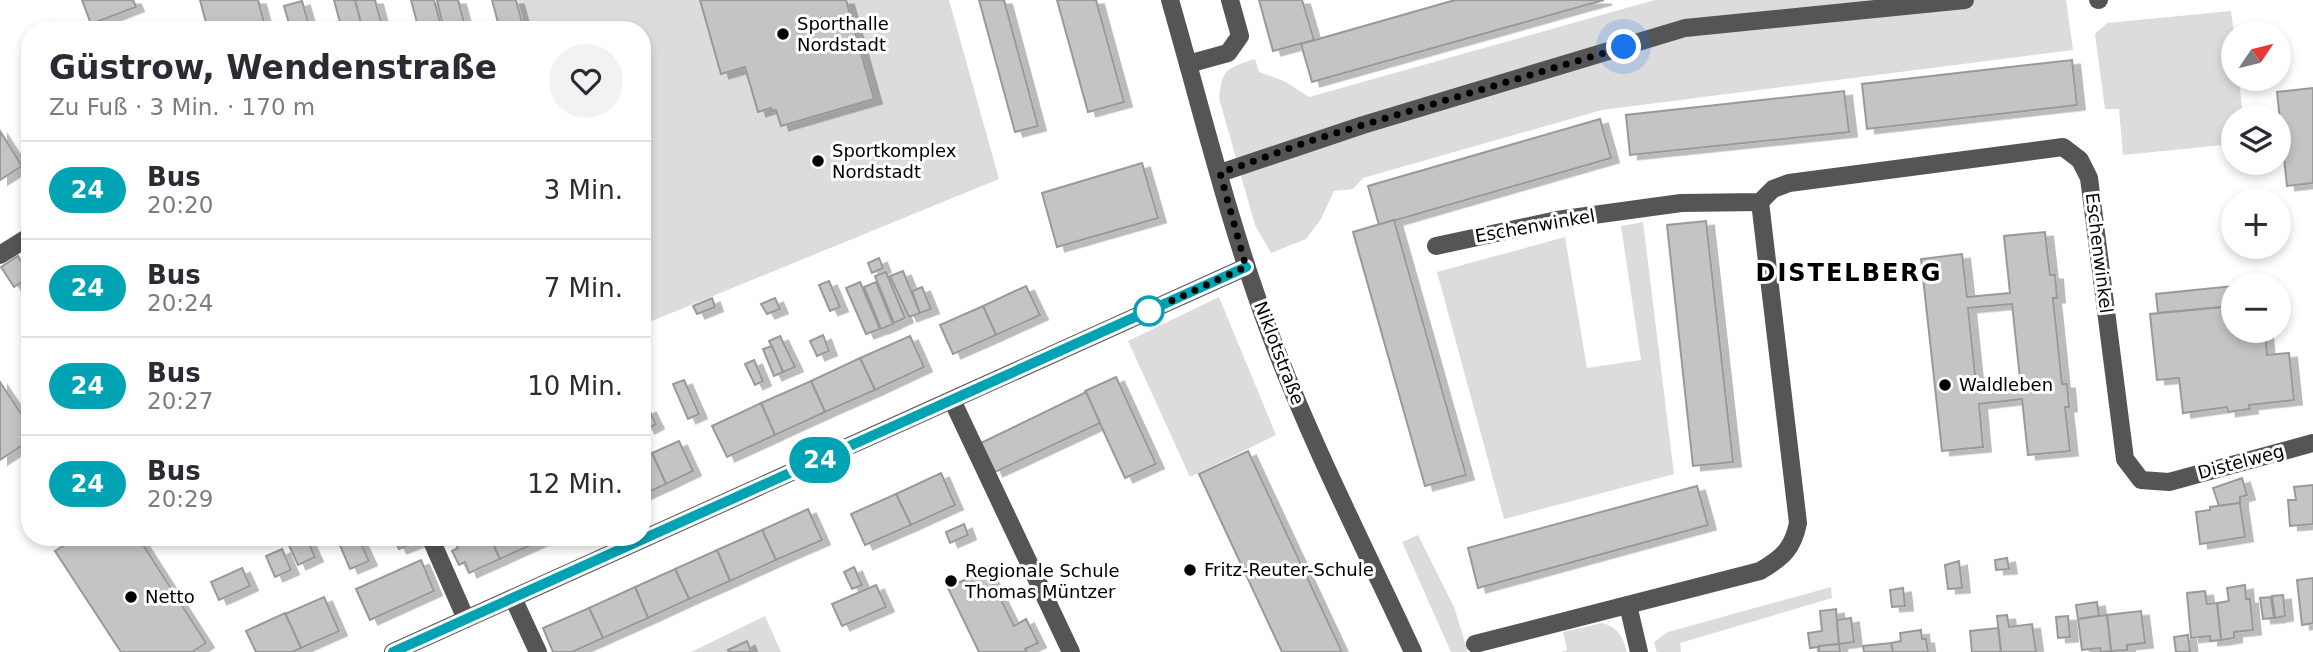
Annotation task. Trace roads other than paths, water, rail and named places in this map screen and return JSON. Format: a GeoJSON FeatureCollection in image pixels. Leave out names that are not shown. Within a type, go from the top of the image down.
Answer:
{"type":"FeatureCollection","features":[{"type":"Feature","properties":{"kind":"street","name":"Niklotstraße"},"geometry":{"type":"LineString","coordinates":[[1170,0],[1246,267],[1302,412],[1413,652]]}},
{"type":"Feature","properties":{"kind":"street"},"geometry":{"type":"LineString","coordinates":[[1188,64],[1228,53],[1240,36],[1230,0]]}},
{"type":"Feature","properties":{"kind":"street"},"geometry":{"type":"LineString","coordinates":[[1220,173],[1351,128],[1685,28],[1965,0]]}},
{"type":"Feature","properties":{"kind":"street","name":"Eschenwinkel"},"geometry":{"type":"LineString","coordinates":[[1436,246],[1557,220],[1655,206],[1708,201],[1759,202],[1773,189],[1789,183],[2063,147],[2080,160],[2089,178],[2125,459],[2141,480],[2169,482]]}},
{"type":"Feature","properties":{"kind":"street"},"geometry":{"type":"LineString","coordinates":[[1475,644],[1760,571],[1779,560],[1795,540],[1798,523],[1759,202]]}},
{"type":"Feature","properties":{"kind":"street"},"geometry":{"type":"LineString","coordinates":[[0,255],[21,242]]}},
{"type":"Feature","properties":{"kind":"street"},"geometry":{"type":"LineString","coordinates":[[651,536],[1246,267]]}},
{"type":"Feature","properties":{"kind":"street"},"geometry":{"type":"LineString","coordinates":[[952,400],[1071,652]]}},
{"type":"Feature","properties":{"kind":"street","name":"Distelweg"},"geometry":{"type":"LineString","coordinates":[[2169,482],[2313,443]]}},
{"type":"Feature","properties":{"kind":"street"},"geometry":{"type":"LineString","coordinates":[[434,546],[466,619]]}},
{"type":"Feature","properties":{"kind":"street"},"geometry":{"type":"LineString","coordinates":[[393,652],[628,546]]}},
{"type":"Feature","properties":{"kind":"street"},"geometry":{"type":"LineString","coordinates":[[513,598],[538,652]]}},
{"type":"Feature","properties":{"kind":"street"},"geometry":{"type":"LineString","coordinates":[[1628,605],[1639,652]]}},
{"type":"Feature","properties":{"kind":"place","name":"Sporthalle Nordstadt"},"geometry":{"type":"Point","coordinates":[783,34]}},
{"type":"Feature","properties":{"kind":"place","name":"Sportkomplex Nordstadt"},"geometry":{"type":"Point","coordinates":[818,161]}},
{"type":"Feature","properties":{"kind":"place","name":"Waldleben"},"geometry":{"type":"Point","coordinates":[1945,385]}},
{"type":"Feature","properties":{"kind":"place","name":"Fritz-Reuter-Schule"},"geometry":{"type":"Point","coordinates":[1190,570]}},
{"type":"Feature","properties":{"kind":"place","name":"Regionale Schule Thomas Müntzer"},"geometry":{"type":"Point","coordinates":[951,581]}},
{"type":"Feature","properties":{"kind":"place","name":"Netto"},"geometry":{"type":"Point","coordinates":[131,597]}},
{"type":"Feature","properties":{"kind":"district","name":"DISTELBERG"},"geometry":{"type":"Point","coordinates":[1849,273]}}]}
